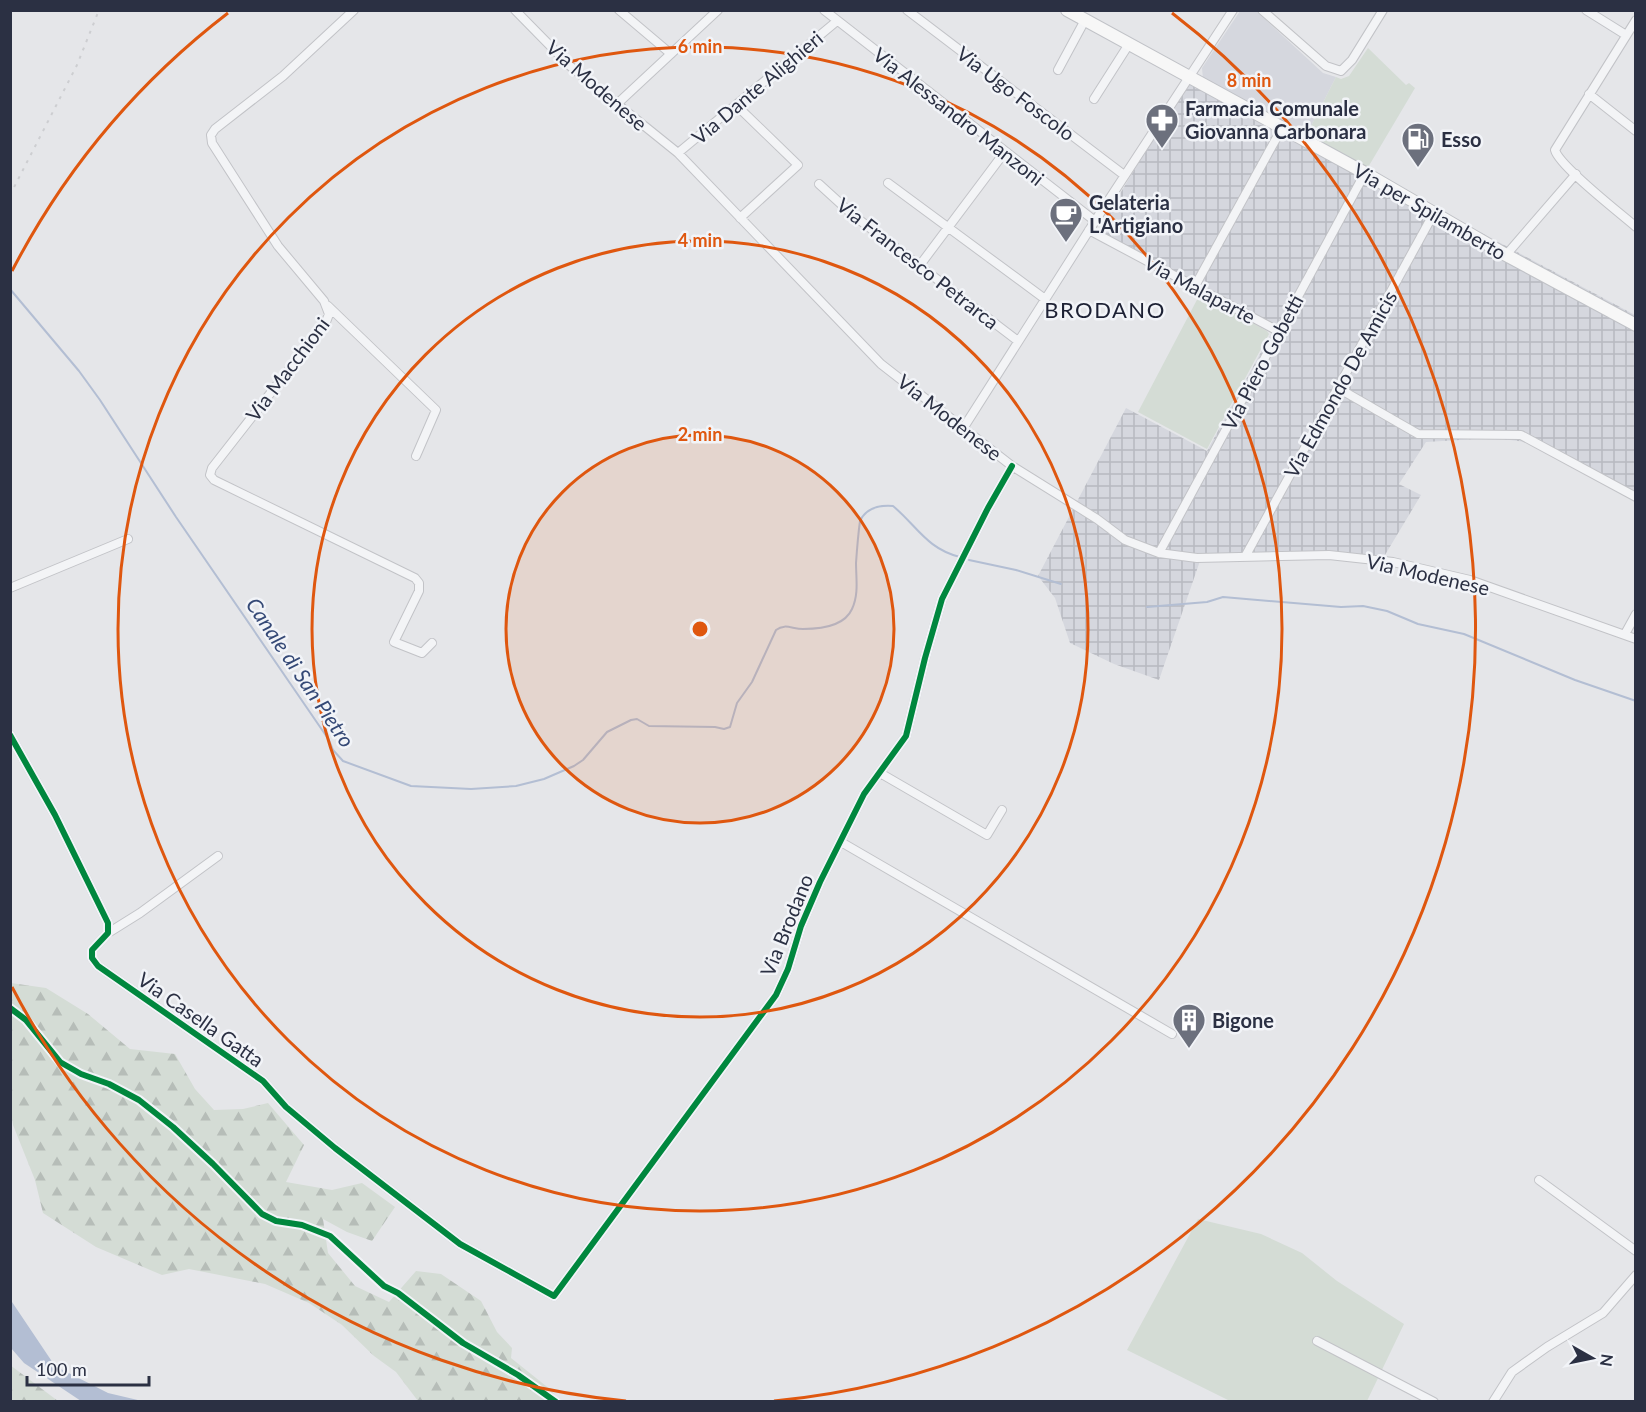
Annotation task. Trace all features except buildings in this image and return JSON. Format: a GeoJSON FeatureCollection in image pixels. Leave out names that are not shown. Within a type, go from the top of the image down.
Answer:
{"type":"FeatureCollection","features":[{"type":"Feature","properties":{"kind":"main road","name":"Via per Spilamberto"},"geometry":{"type":"LineString","coordinates":[[1067,10],[1365,173],[1506,255],[1635,325]]}},
{"type":"Feature","properties":{"kind":"street","name":"Via Macchioni"},"geometry":{"type":"LineString","coordinates":[[354,10],[298,63],[215,129],[211,135],[212,143],[278,246],[327,305],[329,314],[326,322],[212,468],[211,478],[415,578],[419,583],[419,591],[394,642],[422,653],[432,644]]}},
{"type":"Feature","properties":{"kind":"street","name":"Via Modenese"},"geometry":{"type":"LineString","coordinates":[[515,10],[570,66],[678,153],[881,364],[1012,466],[1097,519],[1125,540],[1159,553],[1197,558],[1246,555],[1329,555],[1393,562],[1470,580],[1635,639]]}},
{"type":"Feature","properties":{"kind":"street"},"geometry":{"type":"LineString","coordinates":[[619,10],[671,54]]}},
{"type":"Feature","properties":{"kind":"street"},"geometry":{"type":"LineString","coordinates":[[617,104],[718,10]]}},
{"type":"Feature","properties":{"kind":"street","name":"Via Alessandro Manzoni"},"geometry":{"type":"LineString","coordinates":[[824,10],[1004,153],[1095,221]]}},
{"type":"Feature","properties":{"kind":"street","name":"Via Ugo Foscolo"},"geometry":{"type":"LineString","coordinates":[[908,10],[1124,175]]}},
{"type":"Feature","properties":{"kind":"street"},"geometry":{"type":"LineString","coordinates":[[964,428],[1124,175],[1233,10]]}},
{"type":"Feature","properties":{"kind":"street"},"geometry":{"type":"LineString","coordinates":[[1262,10],[1326,66],[1341,71],[1352,60],[1382,11]]}},
{"type":"Feature","properties":{"kind":"street"},"geometry":{"type":"LineString","coordinates":[[1586,10],[1626,35]]}},
{"type":"Feature","properties":{"kind":"street"},"geometry":{"type":"LineString","coordinates":[[1058,70],[1085,20]]}},
{"type":"Feature","properties":{"kind":"street"},"geometry":{"type":"LineString","coordinates":[[1635,20],[1555,150],[1558,157],[1635,227]]}},
{"type":"Feature","properties":{"kind":"street","name":"Via Dante Alighieri"},"geometry":{"type":"LineString","coordinates":[[678,153],[837,21]]}},
{"type":"Feature","properties":{"kind":"street"},"geometry":{"type":"LineString","coordinates":[[1094,99],[1129,44]]}},
{"type":"Feature","properties":{"kind":"street"},"geometry":{"type":"LineString","coordinates":[[1589,94],[1635,130]]}},
{"type":"Feature","properties":{"kind":"street"},"geometry":{"type":"LineString","coordinates":[[736,105],[798,165],[740,218]]}},
{"type":"Feature","properties":{"kind":"street"},"geometry":{"type":"LineString","coordinates":[[1195,286],[1282,128]]}},
{"type":"Feature","properties":{"kind":"street"},"geometry":{"type":"LineString","coordinates":[[920,265],[1004,153]]}},
{"type":"Feature","properties":{"kind":"street","name":"Via Piero Gobetti"},"geometry":{"type":"LineString","coordinates":[[1159,553],[1365,173]]}},
{"type":"Feature","properties":{"kind":"street"},"geometry":{"type":"LineString","coordinates":[[1506,255],[1576,174]]}},
{"type":"Feature","properties":{"kind":"street"},"geometry":{"type":"LineString","coordinates":[[888,183],[1045,299]]}},
{"type":"Feature","properties":{"kind":"street","name":"Via Francesco Petrarca"},"geometry":{"type":"LineString","coordinates":[[819,184],[854,215],[1018,341]]}},
{"type":"Feature","properties":{"kind":"street","name":"Via Edmondo De Amicis"},"geometry":{"type":"LineString","coordinates":[[1246,555],[1434,213]]}},
{"type":"Feature","properties":{"kind":"street","name":"Via Malaparte"},"geometry":{"type":"LineString","coordinates":[[1089,230],[1278,331]]}},
{"type":"Feature","properties":{"kind":"street"},"geometry":{"type":"LineString","coordinates":[[327,305],[436,410],[416,456]]}},
{"type":"Feature","properties":{"kind":"street"},"geometry":{"type":"LineString","coordinates":[[1338,388],[1418,434],[1521,435],[1635,497]]}},
{"type":"Feature","properties":{"kind":"street","name":"Via Brodano"},"geometry":{"type":"LineString","coordinates":[[554,1296],[776,995],[820,882],[864,794],[906,736],[924,658],[942,599],[964,553],[1012,466]]}},
{"type":"Feature","properties":{"kind":"street"},"geometry":{"type":"LineString","coordinates":[[10,588],[128,539]]}},
{"type":"Feature","properties":{"kind":"street"},"geometry":{"type":"LineString","coordinates":[[1625,634],[1635,614]]}},
{"type":"Feature","properties":{"kind":"street"},"geometry":{"type":"LineString","coordinates":[[10,735],[55,814],[98,900],[108,923],[108,933]]}},
{"type":"Feature","properties":{"kind":"street"},"geometry":{"type":"LineString","coordinates":[[880,773],[987,835],[1002,810]]}},
{"type":"Feature","properties":{"kind":"street"},"geometry":{"type":"LineString","coordinates":[[841,843],[1172,1034]]}},
{"type":"Feature","properties":{"kind":"street"},"geometry":{"type":"LineString","coordinates":[[108,933],[140,913],[218,856]]}},
{"type":"Feature","properties":{"kind":"street","name":"Via Casella Gatta"},"geometry":{"type":"LineString","coordinates":[[108,933],[92,950],[93,958],[98,966],[263,1081],[286,1107],[335,1148],[460,1244],[554,1296]]}},
{"type":"Feature","properties":{"kind":"street"},"geometry":{"type":"LineString","coordinates":[[1539,1180],[1635,1251]]}},
{"type":"Feature","properties":{"kind":"street"},"geometry":{"type":"LineString","coordinates":[[1493,1401],[1512,1372],[1547,1347],[1603,1313],[1635,1275]]}},
{"type":"Feature","properties":{"kind":"street"},"geometry":{"type":"LineString","coordinates":[[1317,1341],[1434,1401]]}},
{"type":"Feature","properties":{"kind":"shaded area"},"geometry":{"type":"Polygon","coordinates":[[[1240,11],[1256,11],[1323,73],[1336,77],[1306,136],[1203,79],[1202,68],[1240,11]]]}},
{"type":"Feature","properties":{"kind":"shaded area"},"geometry":{"type":"Polygon","coordinates":[[[1190,77],[1635,315],[1635,493],[1534,443],[1494,438],[1426,442],[1399,484],[1421,495],[1382,560],[1283,556],[1201,558],[1159,680],[1114,664],[1070,643],[1055,598],[1038,576],[1126,408],[1207,451],[1272,332],[1094,237],[1190,77]]]}},
{"type":"Feature","properties":{"kind":"green space"},"geometry":{"type":"Polygon","coordinates":[[[1368,48],[1406,85],[1409,83],[1415,88],[1367,169],[1306,136],[1336,77],[1341,79],[1349,76],[1368,48]]]}},
{"type":"Feature","properties":{"kind":"green space"},"geometry":{"type":"Polygon","coordinates":[[[1200,294],[1269,334],[1207,449],[1138,412],[1200,294]]]}},
{"type":"Feature","properties":{"kind":"green space"},"geometry":{"type":"Polygon","coordinates":[[[11,983],[46,988],[88,1014],[130,1049],[175,1054],[195,1089],[214,1110],[243,1109],[268,1103],[304,1145],[286,1182],[332,1190],[362,1183],[395,1207],[372,1241],[347,1232],[323,1219],[328,1253],[355,1286],[389,1302],[416,1271],[441,1274],[481,1301],[497,1332],[512,1348],[511,1358],[551,1390],[559,1401],[418,1401],[396,1372],[374,1356],[342,1325],[309,1303],[265,1284],[189,1269],[162,1275],[96,1247],[43,1213],[35,1180],[13,1125],[11,1112],[11,983]]]}},
{"type":"Feature","properties":{"kind":"green space"},"geometry":{"type":"Polygon","coordinates":[[[1198,1219],[1261,1234],[1302,1253],[1337,1281],[1404,1324],[1367,1401],[1230,1401],[1127,1350],[1198,1219]]]}},
{"type":"Feature","properties":{"kind":"green space"},"geometry":{"type":"Polygon","coordinates":[[[10,1365],[58,1401],[11,1401],[10,1365]]]}},
{"type":"Feature","properties":{"kind":"water"},"geometry":{"type":"Polygon","coordinates":[[[10,1299],[55,1366],[108,1393],[142,1401],[81,1401],[24,1363],[11,1348],[10,1299]]]}},
{"type":"Feature","properties":{"kind":"waterway","name":"Canale di San Pietro"},"geometry":{"type":"LineString","coordinates":[[10,289],[79,371],[100,400],[176,517],[329,740],[333,750],[343,761],[411,786],[471,789],[516,786],[544,779],[583,760],[607,732],[631,720],[637,719],[649,726],[724,729],[730,727],[737,703],[752,682],[776,630],[786,627],[803,629],[831,626],[843,620],[852,609],[856,592],[860,521],[874,508],[893,506],[931,543],[960,557]]}},
{"type":"Feature","properties":{"kind":"waterway","name":"Canale di San Pietro"},"geometry":{"type":"LineString","coordinates":[[969,560],[1016,570],[1061,584]]}},
{"type":"Feature","properties":{"kind":"waterway","name":"Canale di San Pietro"},"geometry":{"type":"LineString","coordinates":[[1147,607],[1207,602],[1223,597],[1341,607],[1363,606],[1387,611],[1418,624],[1464,634],[1575,680],[1636,701]]}},
{"type":"Feature","properties":{"kind":"railway"},"geometry":{"type":"LineString","coordinates":[[10,195],[77,65],[99,10]]}},
{"type":"Feature","properties":{"kind":"cycle path"},"geometry":{"type":"LineString","coordinates":[[10,735],[55,815],[108,923],[108,933],[92,950],[92,958],[98,966],[263,1081],[286,1107],[335,1148],[460,1244],[554,1296],[776,995],[820,882],[864,794],[906,736],[942,599],[1012,466]]}},
{"type":"Feature","properties":{"kind":"cycle path"},"geometry":{"type":"LineString","coordinates":[[10,1008],[26,1020],[60,1062],[139,1100],[173,1127],[262,1214],[276,1221],[302,1225],[330,1236],[384,1286],[398,1293],[463,1343],[518,1375],[556,1402]]}},
{"type":"Feature","properties":{"kind":"place","name":"Farmacia Comunale Giovanna Carbonara"},"geometry":{"type":"Point","coordinates":[1162,149]}},
{"type":"Feature","properties":{"kind":"place","name":"Esso"},"geometry":{"type":"Point","coordinates":[1418,168]}},
{"type":"Feature","properties":{"kind":"place","name":"Gelateria L'Artigiano"},"geometry":{"type":"Point","coordinates":[1066,243]}},
{"type":"Feature","properties":{"kind":"place","name":"Bigone"},"geometry":{"type":"Point","coordinates":[1189,1049]}},
{"type":"Feature","properties":{"kind":"district","name":"BRODANO"},"geometry":{"type":"Point","coordinates":[1105,309]}}]}
